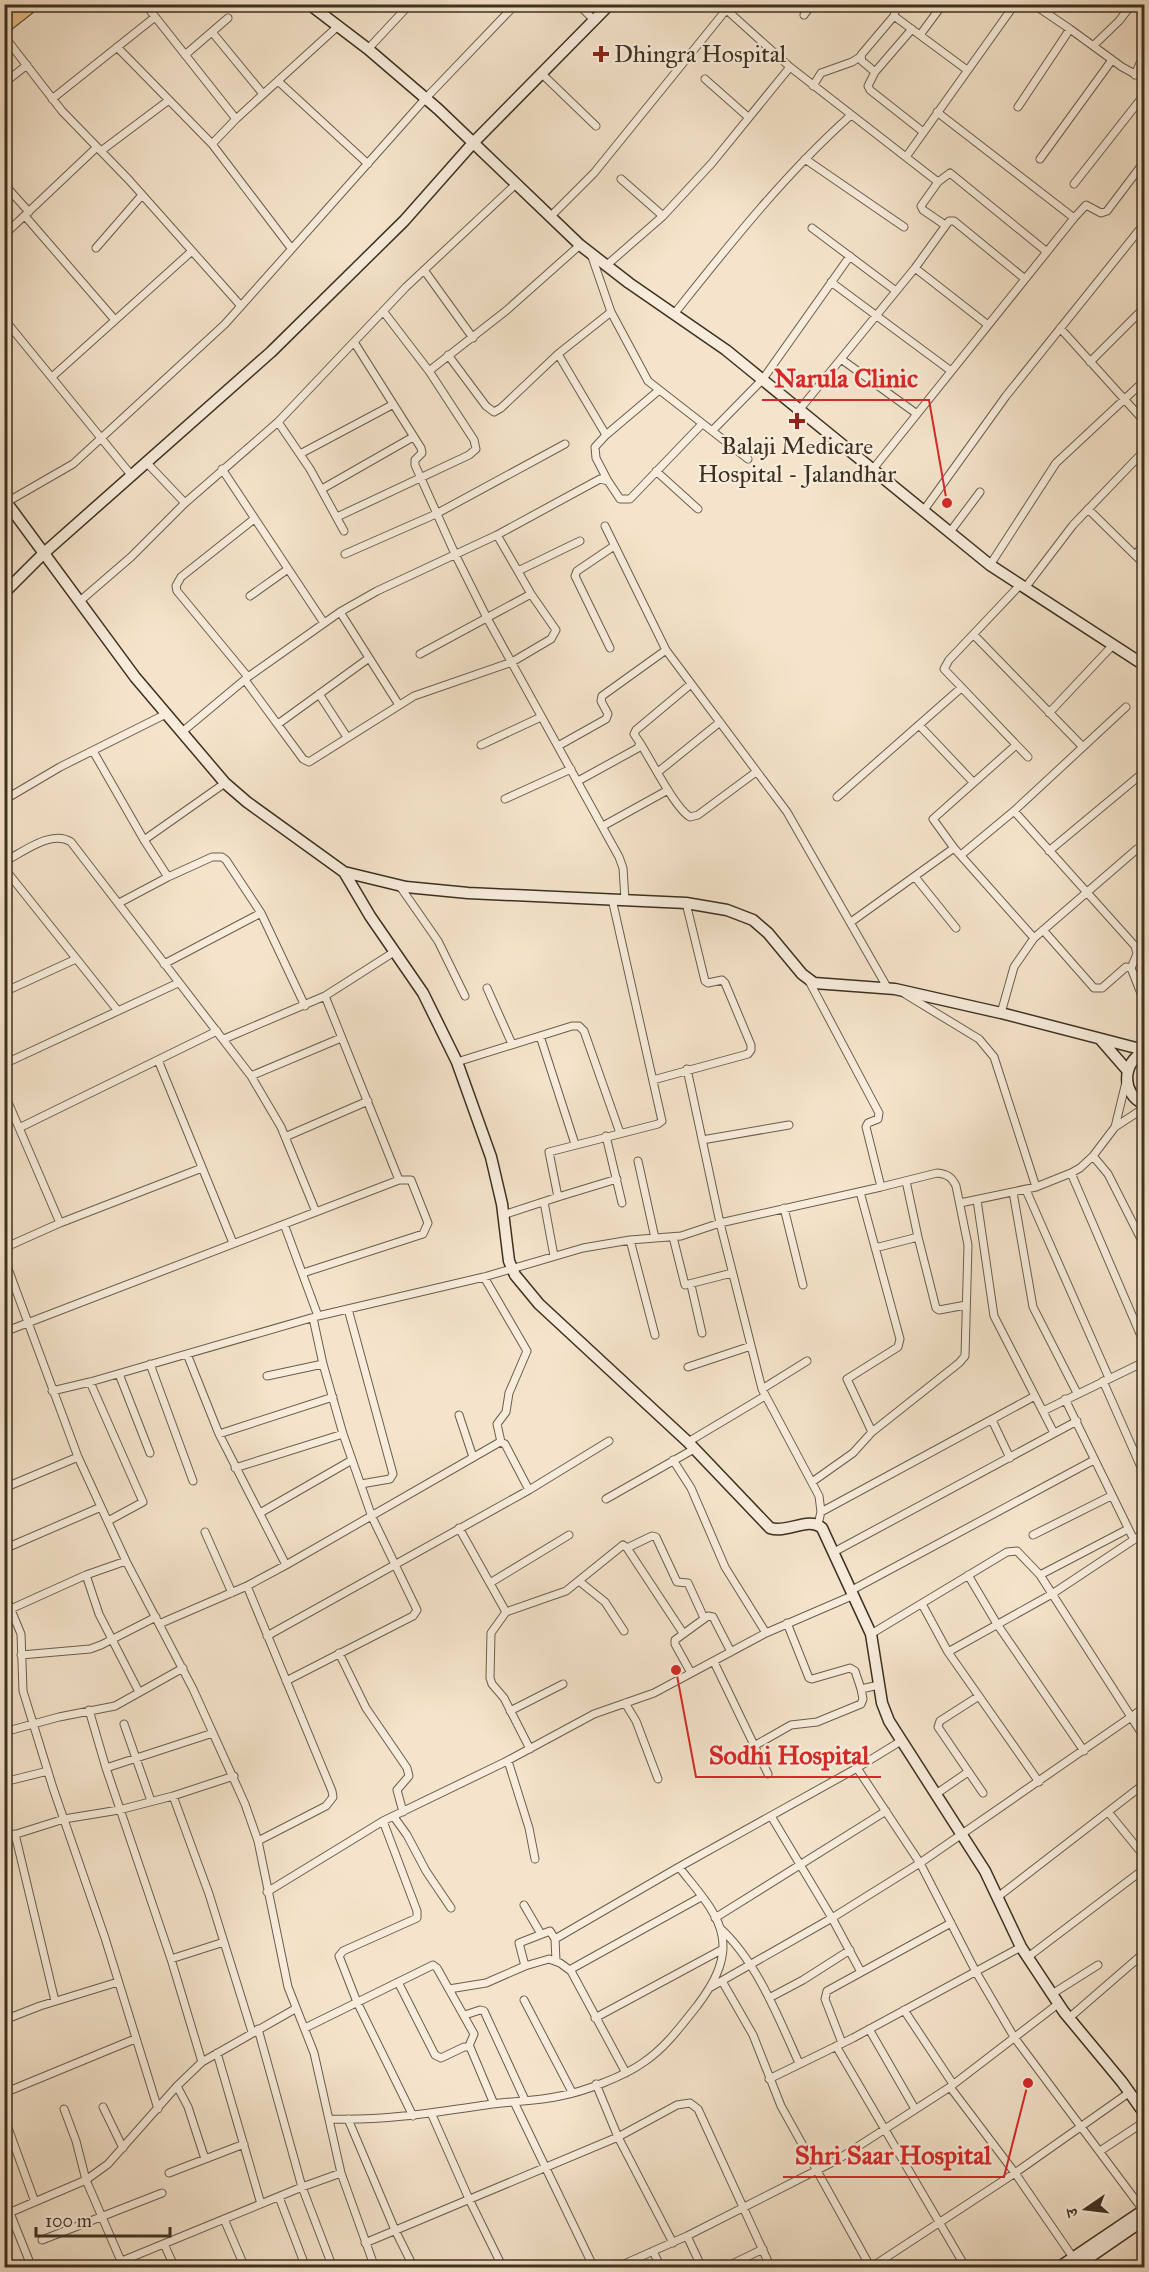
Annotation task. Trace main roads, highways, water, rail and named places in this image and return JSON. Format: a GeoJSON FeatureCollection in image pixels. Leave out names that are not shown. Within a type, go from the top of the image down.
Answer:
{"type":"FeatureCollection","features":[{"type":"Feature","properties":{"kind":"highway"},"geometry":{"type":"LineString","coordinates":[[4,12],[14,4]]}},
{"type":"Feature","properties":{"kind":"highway"},"geometry":{"type":"LineString","coordinates":[[4,26],[32,4]]}},
{"type":"Feature","properties":{"kind":"place","name":"Dhingra Hospital"},"geometry":{"type":"Point","coordinates":[601,54]}},
{"type":"Feature","properties":{"kind":"place","name":"Balaji Medicare Hospital - Jalandhar"},"geometry":{"type":"Point","coordinates":[797,421]}},
{"type":"Feature","properties":{"kind":"place","name":"Narula Clinic"},"geometry":{"type":"Point","coordinates":[947,503]}},
{"type":"Feature","properties":{"kind":"place","name":"Sodhi Hospital"},"geometry":{"type":"Point","coordinates":[676,1670]}},
{"type":"Feature","properties":{"kind":"place","name":"Shri Saar Hospital"},"geometry":{"type":"Point","coordinates":[1028,2083]}}]}
